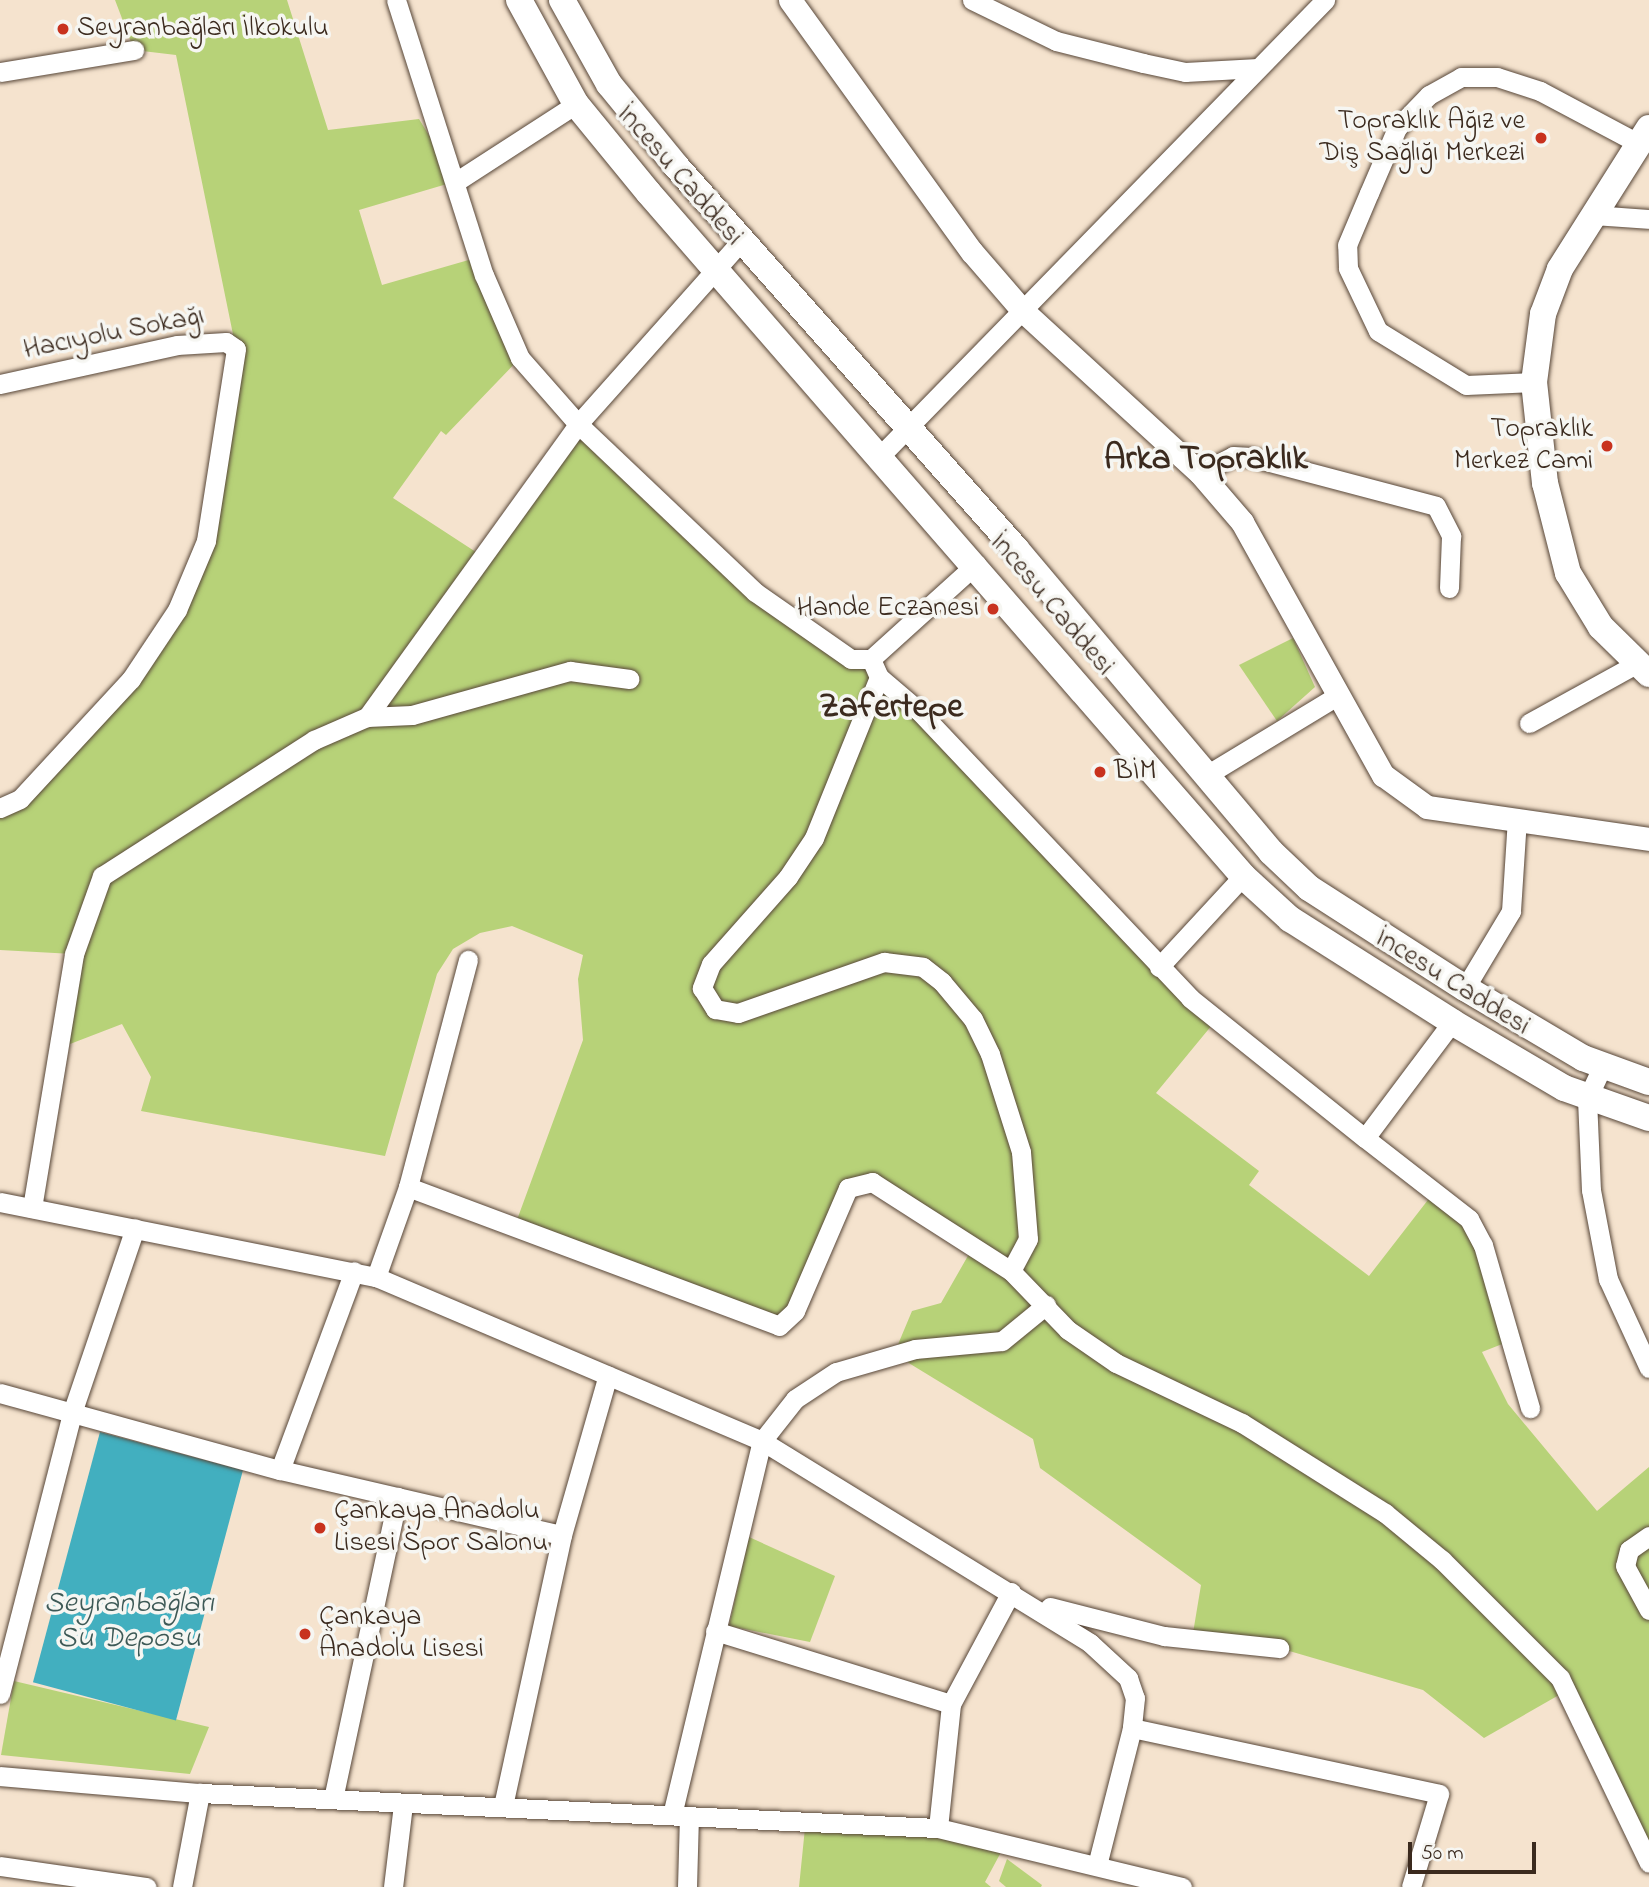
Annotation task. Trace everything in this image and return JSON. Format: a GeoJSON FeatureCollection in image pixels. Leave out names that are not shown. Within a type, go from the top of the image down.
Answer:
{"type":"FeatureCollection","features":[{"type":"Feature","properties":{"kind":"main road","name":"İncesu Caddesi"},"geometry":{"type":"LineString","coordinates":[[519,0],[576,104],[1243,876],[1290,919],[1452,1022],[1587,1099],[1649,1118]]}},
{"type":"Feature","properties":{"kind":"main road","name":"İncesu Caddesi"},"geometry":{"type":"LineString","coordinates":[[562,0],[609,84],[741,240],[910,428],[1205,776],[1309,888],[1465,988],[1602,1067],[1649,1082]]}},
{"type":"Feature","properties":{"kind":"main road"},"geometry":{"type":"LineString","coordinates":[[1642,669],[1601,627],[1568,573],[1545,484],[1534,382],[1543,314],[1592,215],[1644,136]]}},
{"type":"Feature","properties":{"kind":"street"},"geometry":{"type":"LineString","coordinates":[[396,0],[457,181],[484,275],[520,358],[578,424],[755,592],[821,642],[851,659],[871,659],[975,564]]}},
{"type":"Feature","properties":{"kind":"street"},"geometry":{"type":"LineString","coordinates":[[790,0],[972,252],[1023,311],[1200,472],[1266,558],[1367,752],[1413,799],[1427,807],[1649,839]]}},
{"type":"Feature","properties":{"kind":"street"},"geometry":{"type":"LineString","coordinates":[[972,0],[1056,41],[1143,63],[1185,72],[1258,68]]}},
{"type":"Feature","properties":{"kind":"street"},"geometry":{"type":"LineString","coordinates":[[881,455],[1325,0]]}},
{"type":"Feature","properties":{"kind":"street"},"geometry":{"type":"LineString","coordinates":[[0,72],[134,50]]}},
{"type":"Feature","properties":{"kind":"street"},"geometry":{"type":"LineString","coordinates":[[1534,382],[1466,384],[1378,331],[1348,268],[1347,245],[1397,128],[1429,95],[1461,77],[1497,77],[1540,90],[1644,136]]}},
{"type":"Feature","properties":{"kind":"street"},"geometry":{"type":"LineString","coordinates":[[457,181],[576,104]]}},
{"type":"Feature","properties":{"kind":"street"},"geometry":{"type":"LineString","coordinates":[[1592,215],[1649,219]]}},
{"type":"Feature","properties":{"kind":"street"},"geometry":{"type":"LineString","coordinates":[[367,718],[578,424],[741,240]]}},
{"type":"Feature","properties":{"kind":"street","name":"Hacıyolu Sokağı"},"geometry":{"type":"LineString","coordinates":[[0,384],[177,345],[226,342],[236,349],[206,541],[177,610],[131,679],[19,799],[0,808]]}},
{"type":"Feature","properties":{"kind":"street"},"geometry":{"type":"LineString","coordinates":[[1200,472],[1233,456],[1259,458],[1436,506],[1451,536],[1449,587]]}},
{"type":"Feature","properties":{"kind":"street"},"geometry":{"type":"LineString","coordinates":[[871,659],[879,677],[919,711],[1159,967],[1365,1138],[1469,1219],[1483,1245],[1530,1408]]}},
{"type":"Feature","properties":{"kind":"street"},"geometry":{"type":"LineString","coordinates":[[1529,723],[1642,669]]}},
{"type":"Feature","properties":{"kind":"street"},"geometry":{"type":"LineString","coordinates":[[32,1208],[74,954],[102,876],[314,740],[367,718],[412,715],[570,671],[629,680]]}},
{"type":"Feature","properties":{"kind":"street"},"geometry":{"type":"LineString","coordinates":[[879,677],[853,751],[801,860],[711,964],[702,988],[715,1009],[738,1013],[884,962],[923,967],[942,982],[973,1019],[990,1054],[1021,1152],[1028,1238],[1011,1271]]}},
{"type":"Feature","properties":{"kind":"street"},"geometry":{"type":"LineString","coordinates":[[1205,776],[1337,696]]}},
{"type":"Feature","properties":{"kind":"street"},"geometry":{"type":"LineString","coordinates":[[1465,988],[1511,911],[1517,818]]}},
{"type":"Feature","properties":{"kind":"street"},"geometry":{"type":"LineString","coordinates":[[1159,967],[1243,876]]}},
{"type":"Feature","properties":{"kind":"street"},"geometry":{"type":"LineString","coordinates":[[376,1278],[408,1187],[468,960]]}},
{"type":"Feature","properties":{"kind":"street"},"geometry":{"type":"LineString","coordinates":[[1365,1138],[1452,1022]]}},
{"type":"Feature","properties":{"kind":"street"},"geometry":{"type":"LineString","coordinates":[[1602,1067],[1587,1099],[1584,1140],[1608,1279],[1649,1368]]}},
{"type":"Feature","properties":{"kind":"street"},"geometry":{"type":"LineString","coordinates":[[408,1187],[771,1326],[785,1323],[795,1311],[848,1188],[864,1181],[1011,1271],[1045,1305],[1116,1363],[1241,1423],[1385,1513],[1442,1560],[1560,1678],[1649,1863]]}},
{"type":"Feature","properties":{"kind":"street"},"geometry":{"type":"LineString","coordinates":[[0,1202],[354,1271],[762,1441],[1011,1592],[1110,1657],[1135,1698],[1132,1728],[1097,1865]]}},
{"type":"Feature","properties":{"kind":"street"},"geometry":{"type":"LineString","coordinates":[[0,1694],[72,1413],[135,1228]]}},
{"type":"Feature","properties":{"kind":"street"},"geometry":{"type":"LineString","coordinates":[[280,1470],[354,1271]]}},
{"type":"Feature","properties":{"kind":"street"},"geometry":{"type":"LineString","coordinates":[[687,1887],[681,1816],[715,1631],[762,1441],[795,1399],[836,1372],[915,1349],[1002,1341],[1045,1305]]}},
{"type":"Feature","properties":{"kind":"street"},"geometry":{"type":"LineString","coordinates":[[503,1806],[562,1535],[608,1375]]}},
{"type":"Feature","properties":{"kind":"street"},"geometry":{"type":"LineString","coordinates":[[0,1393],[280,1470],[562,1535]]}},
{"type":"Feature","properties":{"kind":"street"},"geometry":{"type":"LineString","coordinates":[[333,1799],[398,1497]]}},
{"type":"Feature","properties":{"kind":"street"},"geometry":{"type":"LineString","coordinates":[[1649,1536],[1629,1550],[1625,1566],[1649,1610]]}},
{"type":"Feature","properties":{"kind":"street"},"geometry":{"type":"LineString","coordinates":[[1011,1592],[1079,1618],[1279,1648]]}},
{"type":"Feature","properties":{"kind":"street"},"geometry":{"type":"LineString","coordinates":[[938,1828],[951,1704],[1011,1592]]}},
{"type":"Feature","properties":{"kind":"street"},"geometry":{"type":"LineString","coordinates":[[715,1631],[951,1704]]}},
{"type":"Feature","properties":{"kind":"street"},"geometry":{"type":"LineString","coordinates":[[1132,1728],[1439,1794],[1411,1887]]}},
{"type":"Feature","properties":{"kind":"street"},"geometry":{"type":"LineString","coordinates":[[0,1776],[200,1793],[938,1828],[1182,1887]]}},
{"type":"Feature","properties":{"kind":"street"},"geometry":{"type":"LineString","coordinates":[[183,1887],[200,1793]]}},
{"type":"Feature","properties":{"kind":"street"},"geometry":{"type":"LineString","coordinates":[[393,1887],[403,1804]]}},
{"type":"Feature","properties":{"kind":"street"},"geometry":{"type":"LineString","coordinates":[[0,1866],[146,1887]]}},
{"type":"Feature","properties":{"kind":"green space"},"geometry":{"type":"Polygon","coordinates":[[[115,0],[287,0],[328,130],[419,119],[457,181],[359,210],[382,285],[479,257],[520,358],[446,435],[441,431],[393,498],[482,556],[578,424],[755,592],[871,659],[1217,1019],[1156,1093],[1259,1171],[1249,1185],[1369,1276],[1431,1196],[1487,1234],[1520,1337],[1482,1352],[1508,1404],[1597,1511],[1649,1467],[1649,1863],[1566,1691],[1484,1738],[1423,1690],[1279,1648],[1192,1639],[1201,1585],[1040,1468],[1033,1439],[894,1354],[912,1311],[941,1303],[973,1247],[854,1184],[785,1323],[514,1228],[583,1040],[578,979],[583,955],[512,926],[480,933],[453,949],[437,974],[385,1156],[141,1111],[151,1077],[122,1024],[57,1049],[73,954],[0,950],[0,808],[131,679],[206,541],[236,349],[176,55],[134,50],[115,0]]]}},
{"type":"Feature","properties":{"kind":"green space"},"geometry":{"type":"Polygon","coordinates":[[[1293,638],[1315,687],[1277,721],[1239,665],[1293,638]]]}},
{"type":"Feature","properties":{"kind":"green space"},"geometry":{"type":"Polygon","coordinates":[[[749,1537],[835,1576],[810,1642],[729,1626],[749,1537]]]}},
{"type":"Feature","properties":{"kind":"green space"},"geometry":{"type":"Polygon","coordinates":[[[14,1681],[209,1727],[190,1774],[1,1755],[14,1681]]]}},
{"type":"Feature","properties":{"kind":"green space"},"geometry":{"type":"Polygon","coordinates":[[[806,1818],[1007,1841],[985,1882],[991,1887],[799,1887],[806,1818]]]}},
{"type":"Feature","properties":{"kind":"green space"},"geometry":{"type":"Polygon","coordinates":[[[1007,1859],[1042,1885],[1041,1887],[1006,1887],[999,1881],[1007,1859]]]}},
{"type":"Feature","properties":{"kind":"water","name":"Seyranbağları Su Deposu"},"geometry":{"type":"Polygon","coordinates":[[[100,1432],[243,1470],[176,1720],[33,1682],[100,1432]]]}},
{"type":"Feature","properties":{"kind":"place","name":"Seyranbağları İlkokulu"},"geometry":{"type":"Point","coordinates":[63,29]}},
{"type":"Feature","properties":{"kind":"place","name":"Topraklık Ağız ve Diş Sağlığı Merkezi"},"geometry":{"type":"Point","coordinates":[1541,138]}},
{"type":"Feature","properties":{"kind":"place","name":"Topraklık Merkez Cami"},"geometry":{"type":"Point","coordinates":[1607,446]}},
{"type":"Feature","properties":{"kind":"place","name":"Hande Eczanesi"},"geometry":{"type":"Point","coordinates":[993,609]}},
{"type":"Feature","properties":{"kind":"place","name":"BİM"},"geometry":{"type":"Point","coordinates":[1100,772]}},
{"type":"Feature","properties":{"kind":"place","name":"Çankaya Anadolu Lisesi Spor Salonu"},"geometry":{"type":"Point","coordinates":[320,1528]}},
{"type":"Feature","properties":{"kind":"place","name":"Çankaya Anadolu Lisesi"},"geometry":{"type":"Point","coordinates":[305,1634]}},
{"type":"Feature","properties":{"kind":"district","name":"Arka Topraklık"},"geometry":{"type":"Point","coordinates":[1206,460]}},
{"type":"Feature","properties":{"kind":"district","name":"Zafertepe"},"geometry":{"type":"Point","coordinates":[891,708]}}]}
